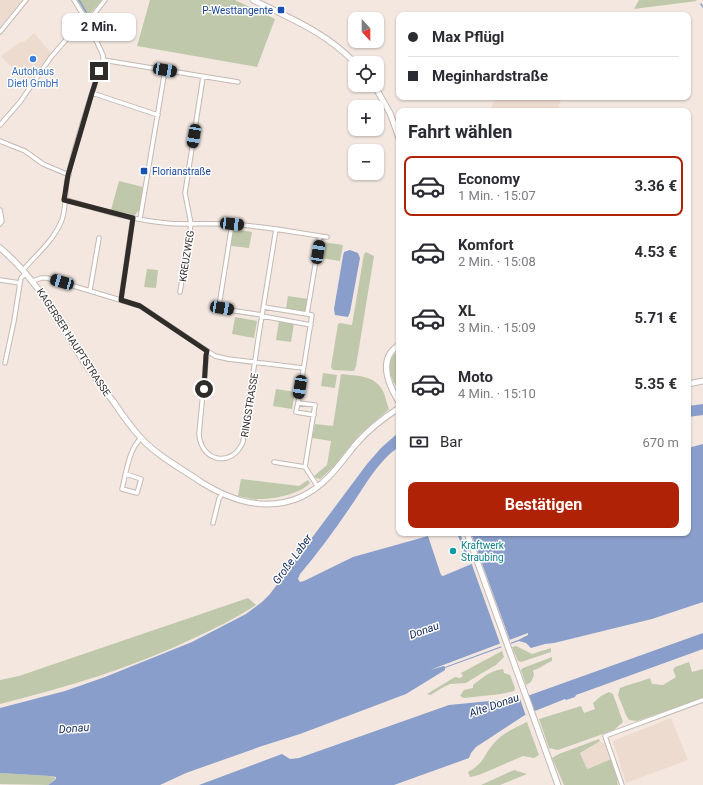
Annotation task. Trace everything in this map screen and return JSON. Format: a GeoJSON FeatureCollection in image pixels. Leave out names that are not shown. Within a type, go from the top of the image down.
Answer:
{"type":"FeatureCollection","features":[{"type":"Feature","properties":{"kind":"street"},"geometry":{"type":"LineString","coordinates":[[0,32],[26,0]]}},
{"type":"Feature","properties":{"kind":"street"},"geometry":{"type":"LineString","coordinates":[[5,363],[21,278],[55,233],[63,219],[68,175],[103,60],[103,55],[87,21],[74,0]]}},
{"type":"Feature","properties":{"kind":"street"},"geometry":{"type":"LineString","coordinates":[[0,125],[20,102],[50,57],[78,26],[91,18],[105,0]]}},
{"type":"Feature","properties":{"kind":"street"},"geometry":{"type":"LineString","coordinates":[[253,0],[297,21],[323,36],[348,57]]}},
{"type":"Feature","properties":{"kind":"street"},"geometry":{"type":"LineString","coordinates":[[103,60],[238,82]]}},
{"type":"Feature","properties":{"kind":"street"},"geometry":{"type":"LineString","coordinates":[[140,219],[165,70]]}},
{"type":"Feature","properties":{"kind":"street","name":"KREUZWEG"},"geometry":{"type":"LineString","coordinates":[[180,292],[191,224],[185,193],[203,77]]}},
{"type":"Feature","properties":{"kind":"street"},"geometry":{"type":"LineString","coordinates":[[378,92],[390,113],[396,130]]}},
{"type":"Feature","properties":{"kind":"street"},"geometry":{"type":"LineString","coordinates":[[92,93],[158,114]]}},
{"type":"Feature","properties":{"kind":"street"},"geometry":{"type":"LineString","coordinates":[[0,141],[25,151],[43,164],[68,175]]}},
{"type":"Feature","properties":{"kind":"street"},"geometry":{"type":"LineString","coordinates":[[64,200],[133,218],[166,223],[232,224],[327,237]]}},
{"type":"Feature","properties":{"kind":"street"},"geometry":{"type":"LineString","coordinates":[[0,210],[2,221],[0,224]]}},
{"type":"Feature","properties":{"kind":"street"},"geometry":{"type":"LineString","coordinates":[[121,300],[133,218]]}},
{"type":"Feature","properties":{"kind":"street"},"geometry":{"type":"LineString","coordinates":[[232,224],[219,306],[222,308],[311,325]]}},
{"type":"Feature","properties":{"kind":"street","name":"RINGSTRASSE"},"geometry":{"type":"LineString","coordinates":[[207,351],[199,434],[200,441],[206,452],[216,458],[222,459],[232,456],[241,447],[243,442],[276,229]]}},
{"type":"Feature","properties":{"kind":"street"},"geometry":{"type":"LineString","coordinates":[[308,314],[320,236]]}},
{"type":"Feature","properties":{"kind":"street"},"geometry":{"type":"LineString","coordinates":[[90,290],[99,238]]}},
{"type":"Feature","properties":{"kind":"street","name":"KAGERSER HAUPTSTRASSE"},"geometry":{"type":"LineString","coordinates":[[0,248],[25,272],[42,293],[90,370],[141,438],[163,457],[222,494],[247,502],[272,504],[299,498],[318,487],[336,470],[366,434],[384,418],[396,410]]}},
{"type":"Feature","properties":{"kind":"street"},"geometry":{"type":"LineString","coordinates":[[33,281],[41,278],[47,278],[140,306],[207,351],[222,358],[303,368]]}},
{"type":"Feature","properties":{"kind":"street"},"geometry":{"type":"LineString","coordinates":[[0,280],[20,283]]}},
{"type":"Feature","properties":{"kind":"street"},"geometry":{"type":"LineString","coordinates":[[264,307],[312,315],[296,412],[314,414]]}},
{"type":"Feature","properties":{"kind":"street"},"geometry":{"type":"LineString","coordinates":[[396,347],[390,354],[386,367],[388,379],[396,396]]}},
{"type":"Feature","properties":{"kind":"street"},"geometry":{"type":"LineString","coordinates":[[691,383],[703,381]]}},
{"type":"Feature","properties":{"kind":"street"},"geometry":{"type":"LineString","coordinates":[[298,402],[315,405],[305,467],[318,487]]}},
{"type":"Feature","properties":{"kind":"street"},"geometry":{"type":"LineString","coordinates":[[126,474],[141,479],[137,493],[122,488],[126,474],[135,444],[141,438]]}},
{"type":"Feature","properties":{"kind":"street"},"geometry":{"type":"LineString","coordinates":[[274,462],[305,467]]}},
{"type":"Feature","properties":{"kind":"street"},"geometry":{"type":"LineString","coordinates":[[213,523],[219,499],[222,494]]}},
{"type":"Feature","properties":{"kind":"street"},"geometry":{"type":"LineString","coordinates":[[468,536],[558,785]]}},
{"type":"Feature","properties":{"kind":"street"},"geometry":{"type":"LineString","coordinates":[[622,785],[605,736],[703,700]]}},
{"type":"Feature","properties":{"kind":"shaded area"},"geometry":{"type":"Polygon","coordinates":[[[0,0],[22,0],[0,28],[0,0]]]}},
{"type":"Feature","properties":{"kind":"shaded area"},"geometry":{"type":"Polygon","coordinates":[[[34,33],[51,53],[28,83],[1,56],[20,42],[24,42],[34,33]]]}},
{"type":"Feature","properties":{"kind":"shaded area"},"geometry":{"type":"Polygon","coordinates":[[[495,100],[561,100],[558,108],[491,108],[495,100]]]}},
{"type":"Feature","properties":{"kind":"shaded area"},"geometry":{"type":"Polygon","coordinates":[[[671,718],[688,760],[626,783],[613,741],[671,718]]]}},
{"type":"Feature","properties":{"kind":"shaded area"},"geometry":{"type":"Polygon","coordinates":[[[600,741],[606,745],[611,759],[589,769],[586,768],[579,753],[600,741]]]}},
{"type":"Feature","properties":{"kind":"green space"},"geometry":{"type":"Polygon","coordinates":[[[77,0],[102,0],[88,16],[77,0]]]}},
{"type":"Feature","properties":{"kind":"green space"},"geometry":{"type":"Polygon","coordinates":[[[150,0],[235,0],[275,19],[257,67],[137,46],[150,0]]]}},
{"type":"Feature","properties":{"kind":"green space"},"geometry":{"type":"Polygon","coordinates":[[[639,0],[695,0],[697,1],[634,9],[639,0]]]}},
{"type":"Feature","properties":{"kind":"green space"},"geometry":{"type":"Polygon","coordinates":[[[119,181],[143,187],[139,210],[135,215],[111,210],[119,181]]]}},
{"type":"Feature","properties":{"kind":"green space"},"geometry":{"type":"Polygon","coordinates":[[[233,229],[252,232],[249,248],[231,246],[233,229]]]}},
{"type":"Feature","properties":{"kind":"green space"},"geometry":{"type":"Polygon","coordinates":[[[322,242],[343,245],[340,261],[320,258],[322,242]]]}},
{"type":"Feature","properties":{"kind":"green space"},"geometry":{"type":"Polygon","coordinates":[[[366,252],[374,256],[356,366],[354,371],[333,370],[331,367],[338,324],[352,325],[364,254],[366,252]]]}},
{"type":"Feature","properties":{"kind":"green space"},"geometry":{"type":"Polygon","coordinates":[[[147,269],[158,270],[156,288],[144,287],[147,269]]]}},
{"type":"Feature","properties":{"kind":"green space"},"geometry":{"type":"Polygon","coordinates":[[[288,296],[308,299],[306,311],[286,309],[288,296]]]}},
{"type":"Feature","properties":{"kind":"green space"},"geometry":{"type":"Polygon","coordinates":[[[235,317],[257,321],[254,338],[232,334],[235,317]]]}},
{"type":"Feature","properties":{"kind":"green space"},"geometry":{"type":"Polygon","coordinates":[[[279,321],[294,323],[291,342],[276,340],[279,321]]]}},
{"type":"Feature","properties":{"kind":"green space"},"geometry":{"type":"Polygon","coordinates":[[[396,352],[396,385],[390,370],[391,359],[396,352]]]}},
{"type":"Feature","properties":{"kind":"green space"},"geometry":{"type":"Polygon","coordinates":[[[323,373],[337,375],[335,388],[321,386],[323,373]]]}},
{"type":"Feature","properties":{"kind":"green space"},"geometry":{"type":"Polygon","coordinates":[[[341,374],[365,377],[375,382],[383,391],[389,409],[360,434],[333,467],[320,479],[314,476],[327,465],[331,441],[312,438],[315,424],[333,426],[341,374]]]}},
{"type":"Feature","properties":{"kind":"green space"},"geometry":{"type":"Polygon","coordinates":[[[276,389],[295,392],[292,409],[273,406],[276,389]]]}},
{"type":"Feature","properties":{"kind":"green space"},"geometry":{"type":"Polygon","coordinates":[[[241,479],[299,486],[308,480],[310,483],[306,487],[285,496],[257,500],[238,496],[241,479]]]}},
{"type":"Feature","properties":{"kind":"green space"},"geometry":{"type":"Polygon","coordinates":[[[248,598],[256,605],[218,627],[171,649],[99,676],[0,704],[0,680],[19,676],[248,598]]]}},
{"type":"Feature","properties":{"kind":"green space"},"geometry":{"type":"Polygon","coordinates":[[[516,646],[532,654],[551,648],[551,652],[521,662],[518,661],[512,647],[516,646]]]}},
{"type":"Feature","properties":{"kind":"green space"},"geometry":{"type":"Polygon","coordinates":[[[502,651],[504,657],[496,665],[466,683],[450,684],[431,695],[427,694],[455,677],[460,678],[463,676],[461,673],[502,651]]]}},
{"type":"Feature","properties":{"kind":"green space"},"geometry":{"type":"Polygon","coordinates":[[[552,657],[552,661],[533,670],[534,675],[531,682],[526,685],[521,670],[552,657]]]}},
{"type":"Feature","properties":{"kind":"green space"},"geometry":{"type":"Polygon","coordinates":[[[689,662],[692,672],[703,669],[703,698],[637,721],[629,720],[618,695],[620,688],[650,678],[652,684],[663,685],[676,677],[673,670],[675,667],[689,662]]]}},
{"type":"Feature","properties":{"kind":"green space"},"geometry":{"type":"Polygon","coordinates":[[[503,669],[504,673],[510,675],[515,688],[514,691],[464,698],[460,696],[464,690],[473,688],[473,685],[487,675],[503,669]]]}},
{"type":"Feature","properties":{"kind":"green space"},"geometry":{"type":"Polygon","coordinates":[[[609,692],[613,694],[623,722],[614,730],[558,750],[549,748],[539,719],[581,706],[584,713],[595,709],[593,703],[601,696],[609,692]]]}},
{"type":"Feature","properties":{"kind":"green space"},"geometry":{"type":"Polygon","coordinates":[[[527,722],[539,755],[534,758],[523,756],[479,775],[470,777],[468,772],[474,769],[481,762],[498,739],[510,730],[527,722]]]}},
{"type":"Feature","properties":{"kind":"green space"},"geometry":{"type":"Polygon","coordinates":[[[599,739],[600,741],[580,753],[588,769],[611,759],[618,779],[618,785],[564,785],[552,758],[599,739]]]}},
{"type":"Feature","properties":{"kind":"green space"},"geometry":{"type":"Polygon","coordinates":[[[514,770],[527,774],[500,785],[481,785],[514,770]]]}},
{"type":"Feature","properties":{"kind":"green space"},"geometry":{"type":"Polygon","coordinates":[[[0,773],[50,776],[56,778],[48,785],[0,784],[0,773]]]}},
{"type":"Feature","properties":{"kind":"water"},"geometry":{"type":"Polygon","coordinates":[[[350,250],[358,253],[360,258],[348,317],[335,315],[334,309],[344,252],[350,250]]]}},
{"type":"Feature","properties":{"kind":"water"},"geometry":{"type":"Polygon","coordinates":[[[703,404],[703,415],[691,417],[691,406],[703,404]]]}},
{"type":"Feature","properties":{"kind":"water","name":"Donau"},"geometry":{"type":"Polygon","coordinates":[[[396,435],[396,449],[379,465],[334,531],[300,574],[298,579],[300,582],[353,557],[428,536],[441,575],[443,576],[481,560],[479,556],[467,560],[458,536],[691,536],[691,447],[703,444],[703,602],[652,619],[531,648],[526,643],[519,641],[445,668],[445,670],[406,694],[300,734],[186,773],[160,785],[48,785],[56,779],[56,777],[0,773],[0,708],[65,691],[105,677],[192,642],[246,614],[270,594],[367,464],[381,448],[396,435]],[[528,633],[430,670],[445,667],[528,635],[528,633]]]}},
{"type":"Feature","properties":{"kind":"water","name":"Alte Donau"},"geometry":{"type":"Polygon","coordinates":[[[703,633],[703,649],[525,715],[476,747],[469,758],[394,785],[199,785],[282,754],[290,759],[299,758],[449,705],[519,698],[530,695],[703,633]]]}},
{"type":"Feature","properties":{"kind":"pier"},"geometry":{"type":"Polygon","coordinates":[[[461,536],[472,536],[512,646],[502,649],[471,562],[479,559],[470,561],[461,536]]]}},
{"type":"Feature","properties":{"kind":"pier"},"geometry":{"type":"Polygon","coordinates":[[[528,693],[535,712],[526,716],[519,696],[528,693]]]}},
{"type":"Feature","properties":{"kind":"waterway"},"geometry":{"type":"LineString","coordinates":[[79,0],[86,12]]}},
{"type":"Feature","properties":{"kind":"place","name":"P-Westtangente"},"geometry":{"type":"Point","coordinates":[281,10]}},
{"type":"Feature","properties":{"kind":"place","name":"Autohaus Dietl GmbH"},"geometry":{"type":"Point","coordinates":[33,59]}},
{"type":"Feature","properties":{"kind":"place","name":"Florianstraße"},"geometry":{"type":"Point","coordinates":[144,171]}},
{"type":"Feature","properties":{"kind":"place","name":"Kraftwerk Straubing"},"geometry":{"type":"Point","coordinates":[453,551]}},
{"type":"Feature","properties":{"kind":"route"},"geometry":{"type":"LineString","coordinates":[[99,71],[68,175],[64,200],[133,218],[121,300],[140,306],[207,351],[204,389]]}},
{"type":"Feature","properties":{"kind":"water label","name":"Große Laber"},"geometry":{"type":"Point","coordinates":[292,559]}}]}
